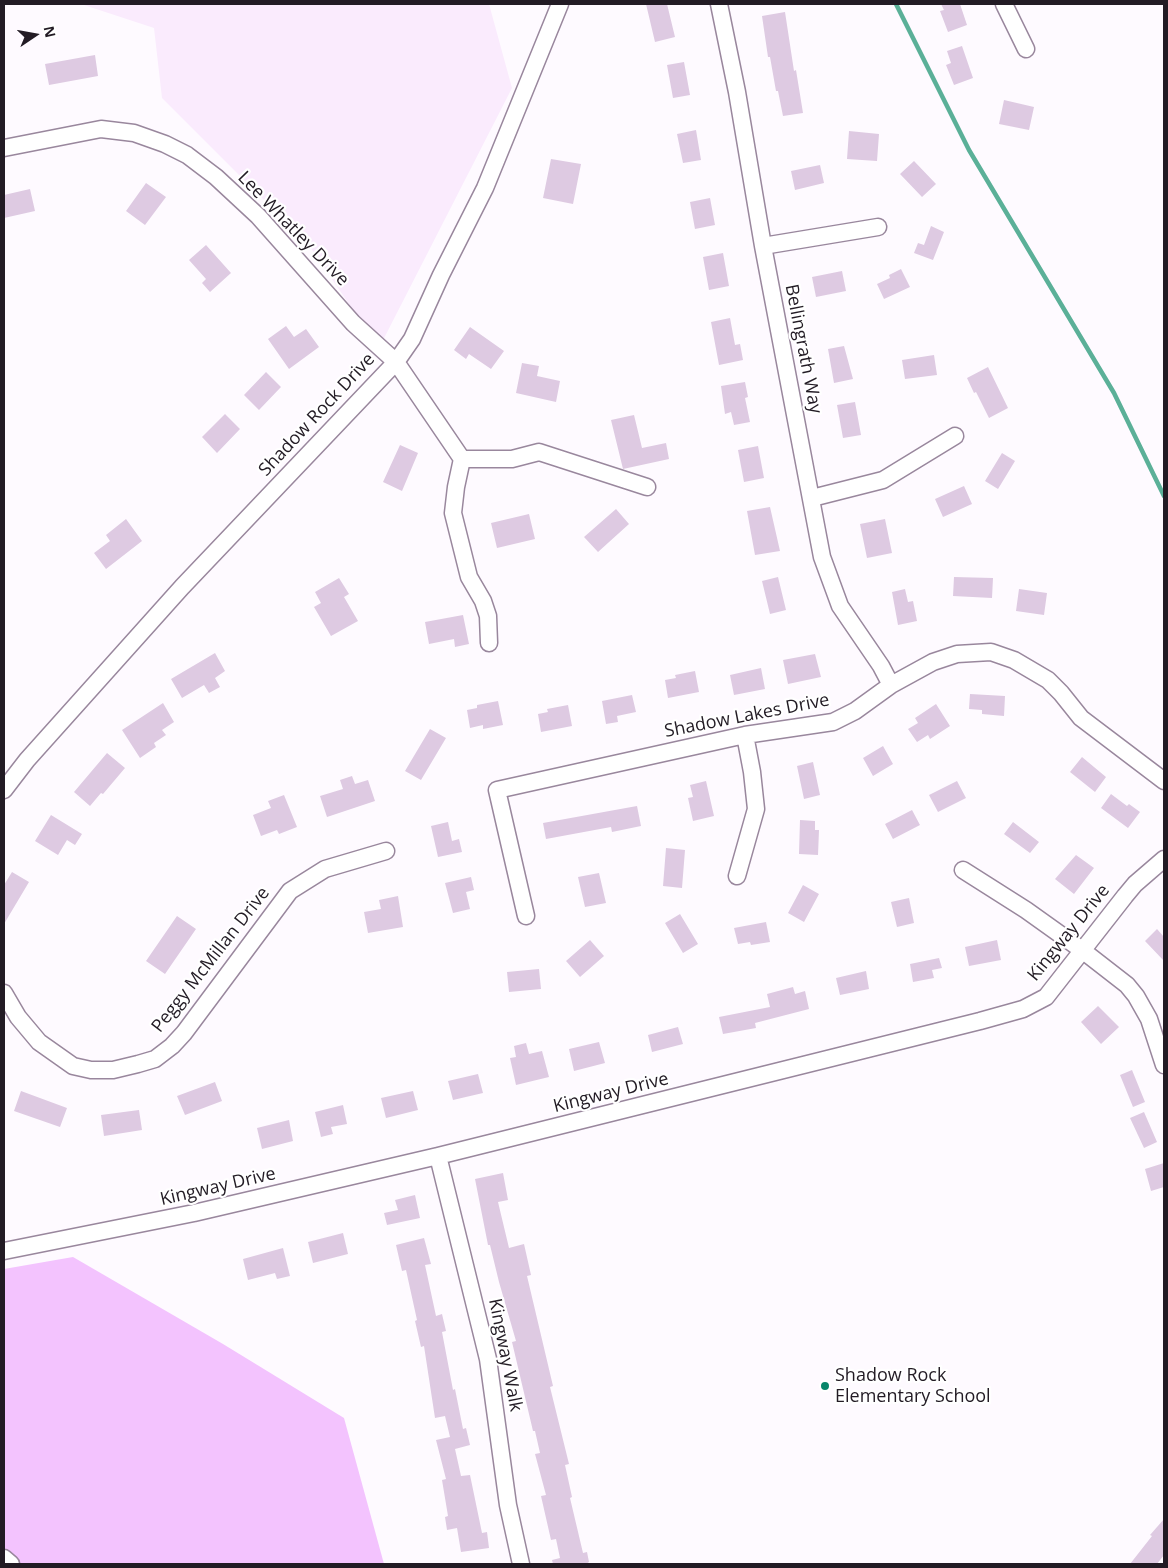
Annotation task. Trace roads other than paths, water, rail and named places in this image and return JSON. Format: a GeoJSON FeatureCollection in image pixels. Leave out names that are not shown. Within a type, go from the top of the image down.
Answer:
{"type":"FeatureCollection","features":[{"type":"Feature","properties":{"kind":"street","name":"Shadow Rock Drive"},"geometry":{"type":"LineString","coordinates":[[4,790],[27,760],[182,587],[396,362],[412,338],[485,188],[560,4]]}},
{"type":"Feature","properties":{"kind":"street","name":"Bellingrath Way"},"geometry":{"type":"LineString","coordinates":[[719,4],[737,92],[763,246],[822,557],[840,606],[881,666],[891,685]]}},
{"type":"Feature","properties":{"kind":"street"},"geometry":{"type":"LineString","coordinates":[[1004,4],[1026,49]]}},
{"type":"Feature","properties":{"kind":"street","name":"Lee Whatley Drive"},"geometry":{"type":"LineString","coordinates":[[4,148],[101,129],[134,133],[165,144],[187,155],[216,177],[258,216],[354,324],[396,362],[462,460]]}},
{"type":"Feature","properties":{"kind":"street"},"geometry":{"type":"LineString","coordinates":[[763,246],[878,227]]}},
{"type":"Feature","properties":{"kind":"street"},"geometry":{"type":"LineString","coordinates":[[812,498],[883,480],[955,436]]}},
{"type":"Feature","properties":{"kind":"street"},"geometry":{"type":"LineString","coordinates":[[489,643],[488,616],[483,601],[469,577],[454,513],[456,486],[462,460],[512,459],[539,452],[646,487]]}},
{"type":"Feature","properties":{"kind":"street","name":"Shadow Lakes Drive"},"geometry":{"type":"LineString","coordinates":[[526,916],[497,790],[745,735],[833,722],[855,711],[891,685],[933,662],[957,654],[991,652],[1014,660],[1048,680],[1081,718],[1164,781]]}},
{"type":"Feature","properties":{"kind":"street"},"geometry":{"type":"LineString","coordinates":[[738,876],[756,809],[745,735]]}},
{"type":"Feature","properties":{"kind":"street","name":"Peggy McMillan Drive"},"geometry":{"type":"LineString","coordinates":[[4,993],[18,1017],[39,1042],[73,1066],[91,1070],[113,1070],[154,1059],[172,1046],[184,1033],[290,891],[325,869],[386,851]]}},
{"type":"Feature","properties":{"kind":"street","name":"Kingway Drive"},"geometry":{"type":"LineString","coordinates":[[4,1251],[194,1213],[438,1156],[1023,1009],[1046,997],[1130,890],[1164,859]]}},
{"type":"Feature","properties":{"kind":"street"},"geometry":{"type":"LineString","coordinates":[[962,870],[1026,910],[1118,977],[1136,996],[1152,1025],[1164,1065]]}},
{"type":"Feature","properties":{"kind":"street","name":"Kingway Walk"},"geometry":{"type":"LineString","coordinates":[[438,1156],[488,1359],[507,1496],[521,1564]]}},
{"type":"Feature","properties":{"kind":"street"},"geometry":{"type":"LineString","coordinates":[[4,1558],[11,1564]]}},
{"type":"Feature","properties":{"kind":"waterway"},"geometry":{"type":"LineString","coordinates":[[896,4],[969,150],[1114,393],[1164,496]]}},
{"type":"Feature","properties":{"kind":"place","name":"Shadow Rock Elementary School"},"geometry":{"type":"Point","coordinates":[825,1386]}}]}
